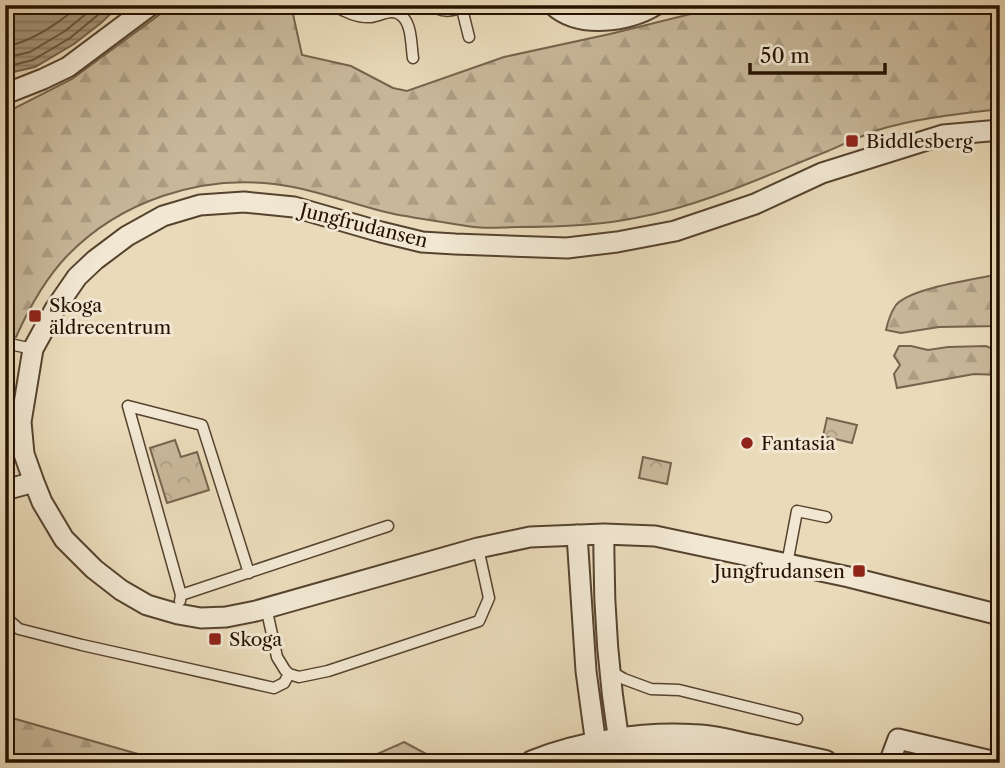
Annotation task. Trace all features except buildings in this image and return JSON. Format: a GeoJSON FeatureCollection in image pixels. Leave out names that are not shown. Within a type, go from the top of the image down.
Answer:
{"type":"FeatureCollection","features":[{"type":"Feature","properties":{"kind":"street"},"geometry":{"type":"LineString","coordinates":[[5,93],[68,67],[151,5]]}},
{"type":"Feature","properties":{"kind":"street"},"geometry":{"type":"LineString","coordinates":[[553,5],[569,16],[600,21],[634,15],[656,5]]}},
{"type":"Feature","properties":{"kind":"street","name":"Jungfrudansen"},"geometry":{"type":"LineString","coordinates":[[1000,130],[943,135],[822,173],[755,204],[675,231],[567,248],[422,242],[381,233],[294,206],[244,202],[200,205],[163,216],[127,236],[77,277],[33,349],[14,405],[21,422],[24,454],[41,502],[64,538],[94,569],[121,590],[147,605],[179,605],[201,618],[226,617],[266,607],[478,548],[530,537],[578,534],[655,536],[849,577],[1000,615]]}},
{"type":"Feature","properties":{"kind":"street"},"geometry":{"type":"LineString","coordinates":[[5,490],[34,482]]}},
{"type":"Feature","properties":{"kind":"street"},"geometry":{"type":"LineString","coordinates":[[578,534],[591,715],[610,755]]}},
{"type":"Feature","properties":{"kind":"street"},"geometry":{"type":"LineString","coordinates":[[604,534],[610,670],[610,755]]}},
{"type":"Feature","properties":{"kind":"street"},"geometry":{"type":"LineString","coordinates":[[533,763],[568,751],[610,755],[648,737],[693,737],[717,756],[825,763]]}},
{"type":"Feature","properties":{"kind":"street"},"geometry":{"type":"LineString","coordinates":[[889,763],[898,739],[1000,762]]}},
{"type":"Feature","properties":{"kind":"lane"},"geometry":{"type":"LineString","coordinates":[[335,5],[355,15],[370,17],[385,9],[401,15],[406,22],[413,58]]}},
{"type":"Feature","properties":{"kind":"lane"},"geometry":{"type":"LineString","coordinates":[[432,5],[446,11],[461,7],[469,37]]}},
{"type":"Feature","properties":{"kind":"lane"},"geometry":{"type":"LineString","coordinates":[[5,344],[33,349]]}},
{"type":"Feature","properties":{"kind":"lane"},"geometry":{"type":"LineString","coordinates":[[249,573],[202,425],[128,406],[179,605],[249,573],[388,526]]}},
{"type":"Feature","properties":{"kind":"lane"},"geometry":{"type":"LineString","coordinates":[[787,564],[797,511],[826,517]]}},
{"type":"Feature","properties":{"kind":"lane"},"geometry":{"type":"LineString","coordinates":[[266,607],[277,657],[285,670],[299,677],[328,671],[479,621],[489,598],[478,548]]}},
{"type":"Feature","properties":{"kind":"lane"},"geometry":{"type":"LineString","coordinates":[[5,617],[19,629],[82,646],[274,688],[284,683],[289,674]]}},
{"type":"Feature","properties":{"kind":"lane"},"geometry":{"type":"LineString","coordinates":[[610,670],[624,679],[652,689],[679,690],[797,719]]}},
{"type":"Feature","properties":{"kind":"green space"},"geometry":{"type":"Polygon","coordinates":[[[176,5],[291,5],[302,55],[351,66],[393,88],[407,91],[504,57],[727,5],[1000,5],[1000,109],[923,119],[878,130],[757,180],[685,206],[621,221],[591,224],[479,228],[394,214],[274,184],[246,182],[190,188],[136,207],[111,220],[88,237],[52,274],[16,337],[5,336],[5,113],[72,79],[176,5]]]}},
{"type":"Feature","properties":{"kind":"green space"},"geometry":{"type":"Polygon","coordinates":[[[1000,274],[1000,326],[939,327],[901,333],[886,330],[894,308],[904,299],[944,285],[1000,274]]]}},
{"type":"Feature","properties":{"kind":"green space"},"geometry":{"type":"Polygon","coordinates":[[[899,346],[928,350],[986,346],[1000,352],[1000,375],[974,374],[897,388],[894,374],[900,365],[894,356],[899,346]]]}},
{"type":"Feature","properties":{"kind":"green space"},"geometry":{"type":"Polygon","coordinates":[[[827,418],[857,425],[852,443],[823,436],[827,418]]]}},
{"type":"Feature","properties":{"kind":"green space"},"geometry":{"type":"Polygon","coordinates":[[[175,440],[181,457],[197,452],[209,490],[167,503],[150,448],[175,440]]]}},
{"type":"Feature","properties":{"kind":"green space"},"geometry":{"type":"Polygon","coordinates":[[[643,457],[671,463],[667,484],[639,478],[643,457]]]}},
{"type":"Feature","properties":{"kind":"green space"},"geometry":{"type":"Polygon","coordinates":[[[5,716],[159,760],[173,763],[5,763],[5,716]]]}},
{"type":"Feature","properties":{"kind":"green space"},"geometry":{"type":"Polygon","coordinates":[[[404,742],[443,763],[357,763],[404,742]]]}},
{"type":"Feature","properties":{"kind":"water"},"geometry":{"type":"Polygon","coordinates":[[[5,5],[120,5],[74,44],[35,67],[5,74],[5,5]]]}},
{"type":"Feature","properties":{"kind":"place","name":"Biddlesberg"},"geometry":{"type":"Point","coordinates":[852,141]}},
{"type":"Feature","properties":{"kind":"place","name":"Skoga äldrecentrum"},"geometry":{"type":"Point","coordinates":[35,316]}},
{"type":"Feature","properties":{"kind":"place","name":"Fantasia"},"geometry":{"type":"Point","coordinates":[747,443]}},
{"type":"Feature","properties":{"kind":"place","name":"Jungfrudansen"},"geometry":{"type":"Point","coordinates":[859,571]}},
{"type":"Feature","properties":{"kind":"place","name":"Skoga"},"geometry":{"type":"Point","coordinates":[215,639]}}]}
